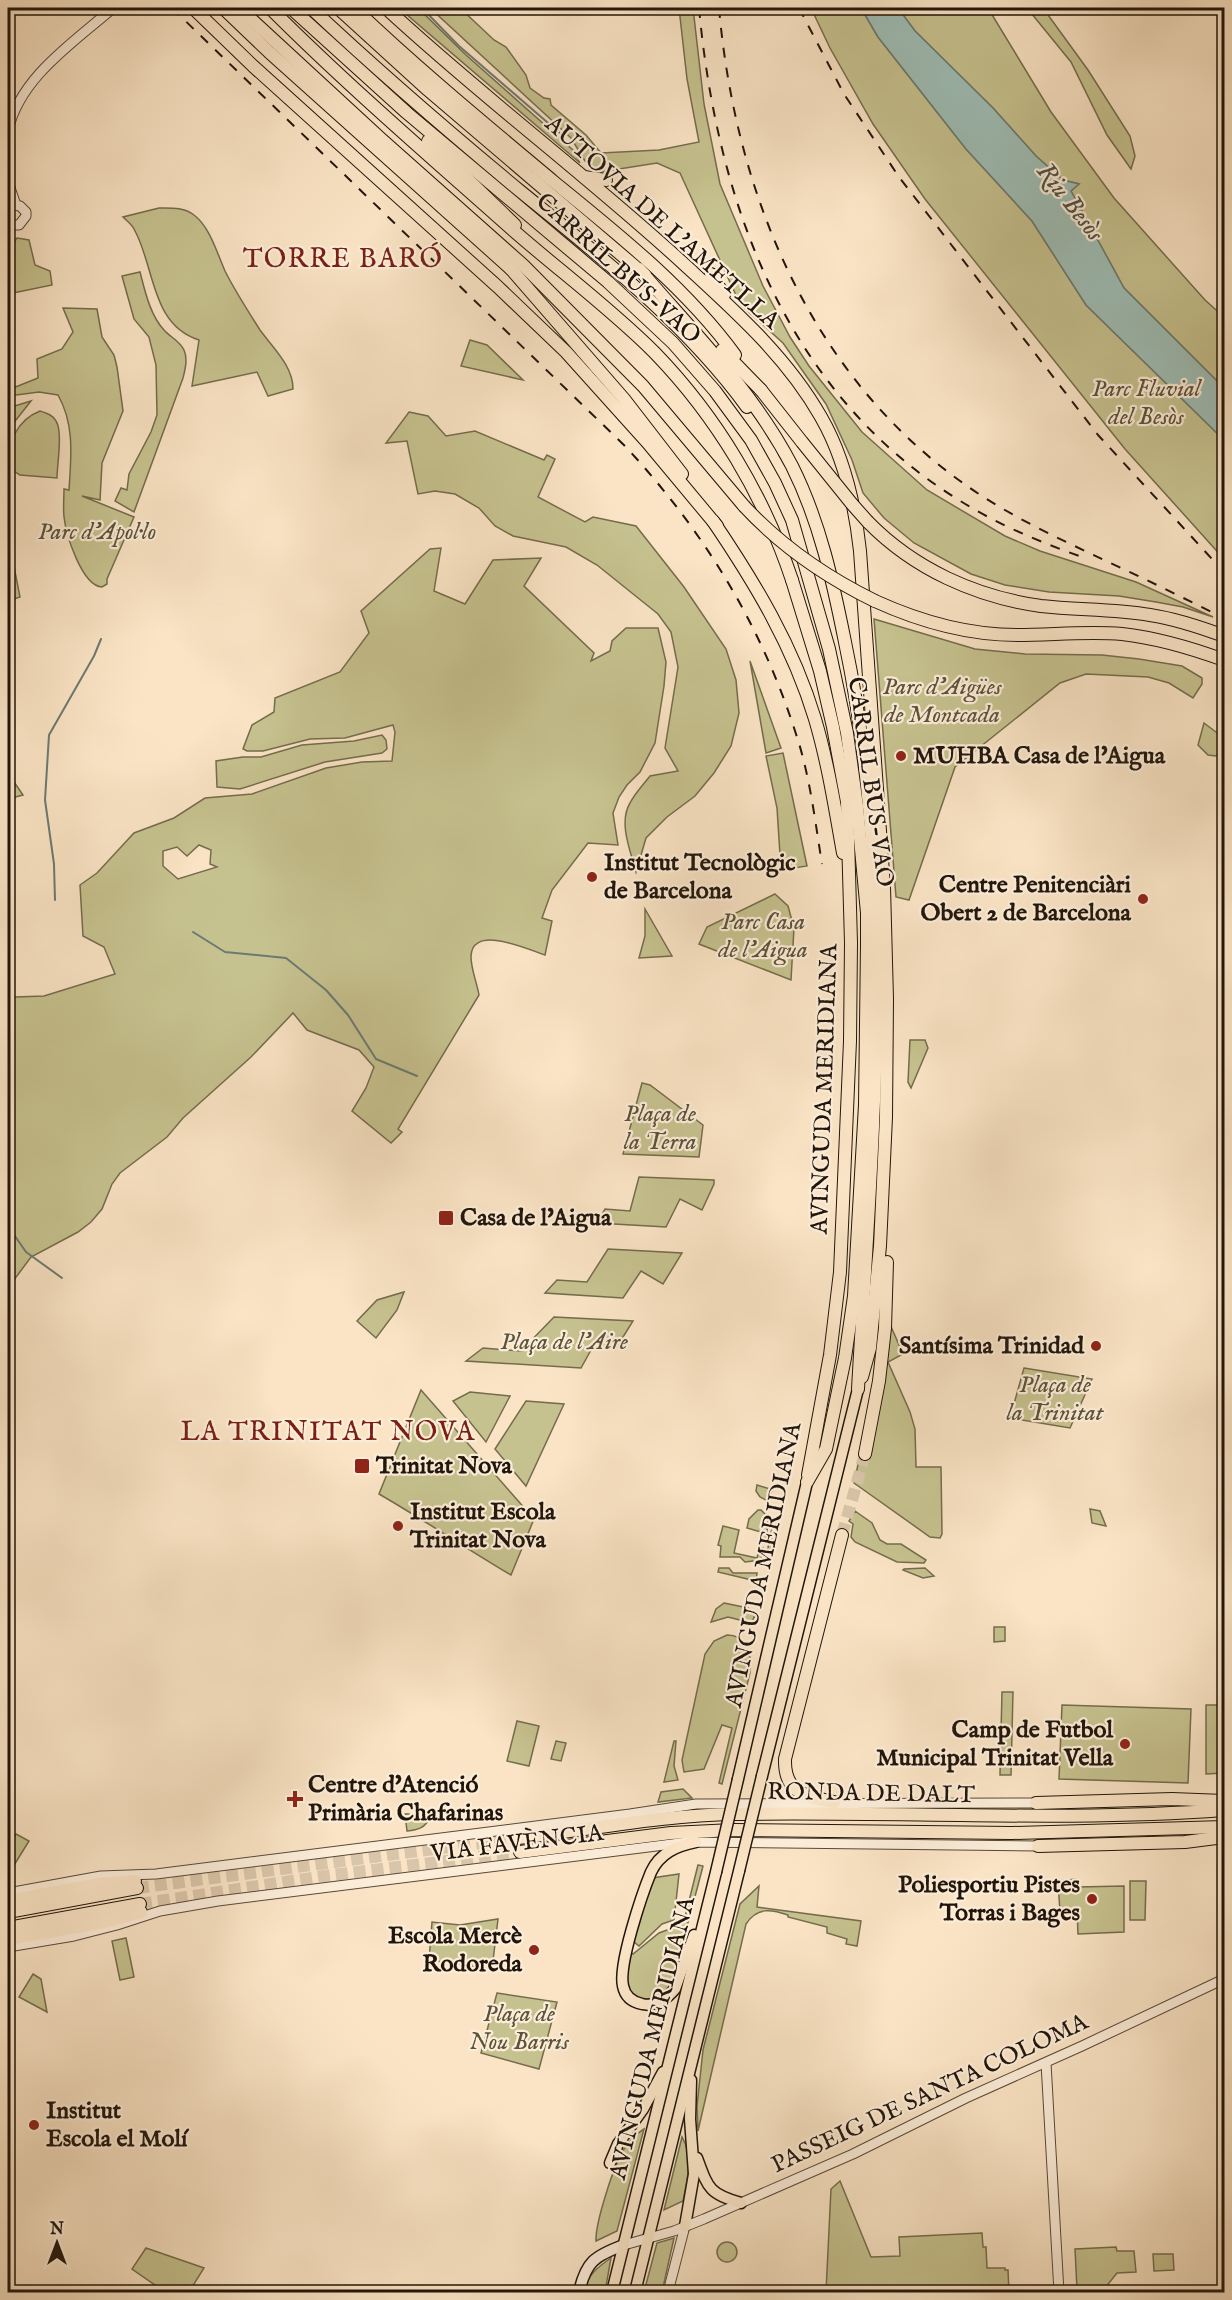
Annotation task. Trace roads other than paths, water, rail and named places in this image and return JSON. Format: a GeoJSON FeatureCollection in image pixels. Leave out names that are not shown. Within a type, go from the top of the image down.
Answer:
{"type":"FeatureCollection","features":[{"type":"Feature","properties":{"kind":"highway"},"geometry":{"type":"LineString","coordinates":[[193,8],[253,66],[498,287],[566,352],[647,442],[717,526]]}},
{"type":"Feature","properties":{"kind":"highway"},"geometry":{"type":"LineString","coordinates":[[223,8],[511,269],[674,461],[763,598],[788,648],[805,691],[829,775],[848,881]]}},
{"type":"Feature","properties":{"kind":"highway"},"geometry":{"type":"LineString","coordinates":[[239,8],[346,108],[523,265],[643,386],[744,506],[798,555],[846,586],[875,601],[911,616],[966,630],[1017,635],[1086,633],[1136,636],[1195,650],[1224,660]]}},
{"type":"Feature","properties":{"kind":"highway"},"geometry":{"type":"LineString","coordinates":[[270,8],[406,135],[655,353],[714,424],[755,493],[792,580],[820,672],[839,754],[848,819],[848,881]]}},
{"type":"Feature","properties":{"kind":"highway","name":"CARRIL BUS-VAO"},"geometry":{"type":"LineString","coordinates":[[291,8],[369,80],[608,282],[673,343],[716,391],[751,440],[776,483],[792,520],[824,632],[845,724],[857,806],[867,923],[865,1105],[854,1296],[845,1358],[826,1449],[807,1482]]}},
{"type":"Feature","properties":{"kind":"highway"},"geometry":{"type":"LineString","coordinates":[[311,8],[404,91],[626,279],[713,365],[743,402],[771,443],[791,479],[808,517],[836,598]]}},
{"type":"Feature","properties":{"kind":"highway"},"geometry":{"type":"LineString","coordinates":[[338,8],[428,90],[678,303],[761,390]]}},
{"type":"Feature","properties":{"kind":"highway"},"geometry":{"type":"LineString","coordinates":[[354,8],[437,83],[649,263],[720,335],[852,504],[868,522],[910,557],[948,579],[988,595],[1042,606],[1158,616],[1224,636]]}},
{"type":"Feature","properties":{"kind":"highway","name":"AUTOVIA DE L'AMETLLA"},"geometry":{"type":"LineString","coordinates":[[386,8],[449,65],[665,247],[739,316],[788,367],[823,419],[842,463],[858,530],[866,614],[884,886],[886,977]]}},
{"type":"Feature","properties":{"kind":"highway"},"geometry":{"type":"LineString","coordinates":[[369,80],[548,261]]}},
{"type":"Feature","properties":{"kind":"highway"},"geometry":{"type":"LineString","coordinates":[[583,177],[606,180]]}},
{"type":"Feature","properties":{"kind":"highway"},"geometry":{"type":"LineString","coordinates":[[511,269],[542,285]]}},
{"type":"Feature","properties":{"kind":"highway"},"geometry":{"type":"LineString","coordinates":[[639,269],[724,363],[779,443],[800,482],[814,519],[836,598],[857,704],[886,977],[884,1187],[870,1348],[858,1389]]}},
{"type":"Feature","properties":{"kind":"highway"},"geometry":{"type":"LineString","coordinates":[[711,274],[739,316]]}},
{"type":"Feature","properties":{"kind":"highway"},"geometry":{"type":"LineString","coordinates":[[792,520],[819,590],[836,647],[867,783]]}},
{"type":"Feature","properties":{"kind":"highway","name":"AVINGUDA MERIDIANA"},"geometry":{"type":"LineString","coordinates":[[807,1482],[830,1355],[840,1272],[850,1041],[851,943],[848,881]]}},
{"type":"Feature","properties":{"kind":"highway"},"geometry":{"type":"LineString","coordinates":[[858,1389],[876,1057],[877,909]]}},
{"type":"Feature","properties":{"kind":"highway"},"geometry":{"type":"LineString","coordinates":[[865,1454],[879,1381],[885,1328],[887,1241],[884,1187]]}},
{"type":"Feature","properties":{"kind":"highway"},"geometry":{"type":"LineString","coordinates":[[834,1802],[803,1795],[795,1790],[786,1774],[785,1759],[842,1535]]}},
{"type":"Feature","properties":{"kind":"highway"},"geometry":{"type":"LineString","coordinates":[[1036,1803],[1172,1799],[1224,1801]]}},
{"type":"Feature","properties":{"kind":"highway","name":"RONDA DE DALT"},"geometry":{"type":"LineString","coordinates":[[518,1838],[688,1816],[737,1814],[1092,1816],[1224,1810]]}},
{"type":"Feature","properties":{"kind":"highway","name":"RONDA DE DALT"},"geometry":{"type":"LineString","coordinates":[[520,1852],[688,1831],[1090,1832],[1224,1827]]}},
{"type":"Feature","properties":{"kind":"highway"},"geometry":{"type":"LineString","coordinates":[[1038,1846],[1176,1842],[1224,1837]]}},
{"type":"Feature","properties":{"kind":"highway"},"geometry":{"type":"LineString","coordinates":[[8,1900],[99,1884],[136,1885],[8,1912]]}},
{"type":"Feature","properties":{"kind":"highway"},"geometry":{"type":"LineString","coordinates":[[8,1928],[140,1908],[105,1922],[8,1940]]}},
{"type":"Feature","properties":{"kind":"main road","name":"AVINGUDA MERIDIANA"},"geometry":{"type":"LineString","coordinates":[[635,2292],[858,1389]]}},
{"type":"Feature","properties":{"kind":"main road","name":"AVINGUDA MERIDIANA"},"geometry":{"type":"LineString","coordinates":[[612,2292],[716,1872],[807,1482]]}},
{"type":"Feature","properties":{"kind":"main road"},"geometry":{"type":"LineString","coordinates":[[696,1842],[665,1853],[655,1863],[648,1878],[622,1973],[622,1985],[632,2000],[647,2005],[656,2003],[669,1996],[675,1989],[711,1890]]}},
{"type":"Feature","properties":{"kind":"main road"},"geometry":{"type":"LineString","coordinates":[[610,2163],[618,2144],[643,2109],[671,2056]]}},
{"type":"Feature","properties":{"kind":"main road"},"geometry":{"type":"LineString","coordinates":[[685,2226],[694,2174],[690,2107],[692,2056]]}},
{"type":"Feature","properties":{"kind":"main road"},"geometry":{"type":"LineString","coordinates":[[691,2138],[711,2190],[721,2197],[741,2203]]}},
{"type":"Feature","properties":{"kind":"main road"},"geometry":{"type":"LineString","coordinates":[[579,2292],[589,2264],[607,2252],[624,2245]]}},
{"type":"Feature","properties":{"kind":"street"},"geometry":{"type":"LineString","coordinates":[[8,131],[17,104],[35,77],[113,8]]}},
{"type":"Feature","properties":{"kind":"street"},"geometry":{"type":"LineString","coordinates":[[8,185],[12,207],[26,212],[25,220],[19,225],[11,225],[8,222]]}},
{"type":"Feature","properties":{"kind":"street","name":"VIA FAVÈNCIA"},"geometry":{"type":"LineString","coordinates":[[8,1893],[101,1876],[156,1874],[630,1814],[678,1805],[834,1802],[1036,1803]]}},
{"type":"Feature","properties":{"kind":"street","name":"VIA FAVÈNCIA"},"geometry":{"type":"LineString","coordinates":[[8,1947],[74,1936],[160,1911],[218,1901],[696,1842],[1038,1846]]}},
{"type":"Feature","properties":{"kind":"street","name":"PASSEIG DE SANTA COLOMA"},"geometry":{"type":"LineString","coordinates":[[649,2238],[741,2203],[878,2143],[966,2098],[1046,2063],[1224,1978]]}},
{"type":"Feature","properties":{"kind":"street"},"geometry":{"type":"LineString","coordinates":[[1046,2063],[1059,2292]]}},
{"type":"Feature","properties":{"kind":"street"},"geometry":{"type":"LineString","coordinates":[[668,2292],[685,2226]]}},
{"type":"Feature","properties":{"kind":"street"},"geometry":{"type":"LineString","coordinates":[[624,2245],[649,2238]]}},
{"type":"Feature","properties":{"kind":"water","name":"Riu Besòs"},"geometry":{"type":"Polygon","coordinates":[[[861,8],[898,8],[915,31],[993,108],[1036,156],[1063,180],[1079,184],[1071,191],[1124,288],[1224,388],[1224,440],[1086,305],[1032,221],[966,149],[878,37],[861,8]]]}},
{"type":"Feature","properties":{"kind":"waterway"},"geometry":{"type":"LineString","coordinates":[[422,8],[459,46],[562,135]]}},
{"type":"Feature","properties":{"kind":"waterway"},"geometry":{"type":"LineString","coordinates":[[55,900],[54,864],[45,800],[49,735],[94,656],[101,639]]}},
{"type":"Feature","properties":{"kind":"waterway"},"geometry":{"type":"LineString","coordinates":[[193,932],[225,952],[286,958],[326,990],[348,1015],[376,1059],[417,1076]]}},
{"type":"Feature","properties":{"kind":"waterway"},"geometry":{"type":"LineString","coordinates":[[8,1226],[26,1252],[62,1278]]}},
{"type":"Feature","properties":{"kind":"tunnel"},"geometry":{"type":"LineString","coordinates":[[842,1535],[865,1454]]}},
{"type":"Feature","properties":{"kind":"tunnel"},"geometry":{"type":"LineString","coordinates":[[137,1888],[518,1838]]}},
{"type":"Feature","properties":{"kind":"tunnel"},"geometry":{"type":"LineString","coordinates":[[140,1904],[324,1876],[520,1852]]}},
{"type":"Feature","properties":{"kind":"railway"},"geometry":{"type":"LineString","coordinates":[[172,8],[625,446],[680,511],[727,580],[782,693],[805,766],[822,864]]}},
{"type":"Feature","properties":{"kind":"railway"},"geometry":{"type":"LineString","coordinates":[[699,8],[708,81],[723,152],[744,222],[771,288],[806,350],[849,407],[901,458],[962,502],[990,518],[1020,533],[1082,557]]}},
{"type":"Feature","properties":{"kind":"railway"},"geometry":{"type":"LineString","coordinates":[[719,8],[728,76],[742,144],[763,210],[789,273],[822,333],[862,389],[909,439],[980,495],[1051,535],[1224,618]]}},
{"type":"Feature","properties":{"kind":"railway"},"geometry":{"type":"LineString","coordinates":[[799,8],[844,94],[899,177],[1098,435],[1224,572]]}},
{"type":"Feature","properties":{"kind":"place","name":"MUHBA Casa de l'Aigua"},"geometry":{"type":"Point","coordinates":[901,756]}},
{"type":"Feature","properties":{"kind":"place","name":"Institut Tecnològic de Barcelona"},"geometry":{"type":"Point","coordinates":[592,877]}},
{"type":"Feature","properties":{"kind":"place","name":"Centre Penitenciàri Obert 2 de Barcelona"},"geometry":{"type":"Point","coordinates":[1143,899]}},
{"type":"Feature","properties":{"kind":"place","name":"Casa de l'Aigua"},"geometry":{"type":"Point","coordinates":[446,1218]}},
{"type":"Feature","properties":{"kind":"place","name":"Santísima Trinidad"},"geometry":{"type":"Point","coordinates":[1096,1346]}},
{"type":"Feature","properties":{"kind":"place","name":"Trinitat Nova"},"geometry":{"type":"Point","coordinates":[362,1466]}},
{"type":"Feature","properties":{"kind":"place","name":"Institut Escola Trinitat Nova"},"geometry":{"type":"Point","coordinates":[398,1526]}},
{"type":"Feature","properties":{"kind":"place","name":"Camp de Futbol Municipal Trinitat Vella"},"geometry":{"type":"Point","coordinates":[1125,1744]}},
{"type":"Feature","properties":{"kind":"place","name":"Centre d'Atenció Primària Chafarinas"},"geometry":{"type":"Point","coordinates":[295,1799]}},
{"type":"Feature","properties":{"kind":"place","name":"Poliesportiu Pistes Torras i Bages"},"geometry":{"type":"Point","coordinates":[1092,1899]}},
{"type":"Feature","properties":{"kind":"place","name":"Escola Mercè Rodoreda"},"geometry":{"type":"Point","coordinates":[534,1950]}},
{"type":"Feature","properties":{"kind":"place","name":"Institut Escola el Molí"},"geometry":{"type":"Point","coordinates":[34,2125]}},
{"type":"Feature","properties":{"kind":"district","name":"TORRE BARÓ"},"geometry":{"type":"Point","coordinates":[343,260]}},
{"type":"Feature","properties":{"kind":"district","name":"LA TRINITAT NOVA"},"geometry":{"type":"Point","coordinates":[328,1433]}},
{"type":"Feature","properties":{"kind":"park label","name":"Parc Fluvial del Besòs"},"geometry":{"type":"Point","coordinates":[1146,403]}},
{"type":"Feature","properties":{"kind":"park label","name":"Parc d'Apol·lo"},"geometry":{"type":"Point","coordinates":[97,532]}},
{"type":"Feature","properties":{"kind":"park label","name":"Parc d'Aigües de Montcada"},"geometry":{"type":"Point","coordinates":[942,701]}},
{"type":"Feature","properties":{"kind":"park label","name":"Parc Casa de l'Aigua"},"geometry":{"type":"Point","coordinates":[763,936]}},
{"type":"Feature","properties":{"kind":"park label","name":"Plaça de la Terra"},"geometry":{"type":"Point","coordinates":[660,1128]}},
{"type":"Feature","properties":{"kind":"park label","name":"Plaça de l'Aire"},"geometry":{"type":"Point","coordinates":[564,1342]}},
{"type":"Feature","properties":{"kind":"park label","name":"Plaça de la Trinitat"},"geometry":{"type":"Point","coordinates":[1055,1399]}},
{"type":"Feature","properties":{"kind":"park label","name":"Plaça de Nou Barris"},"geometry":{"type":"Point","coordinates":[519,2028]}}]}
